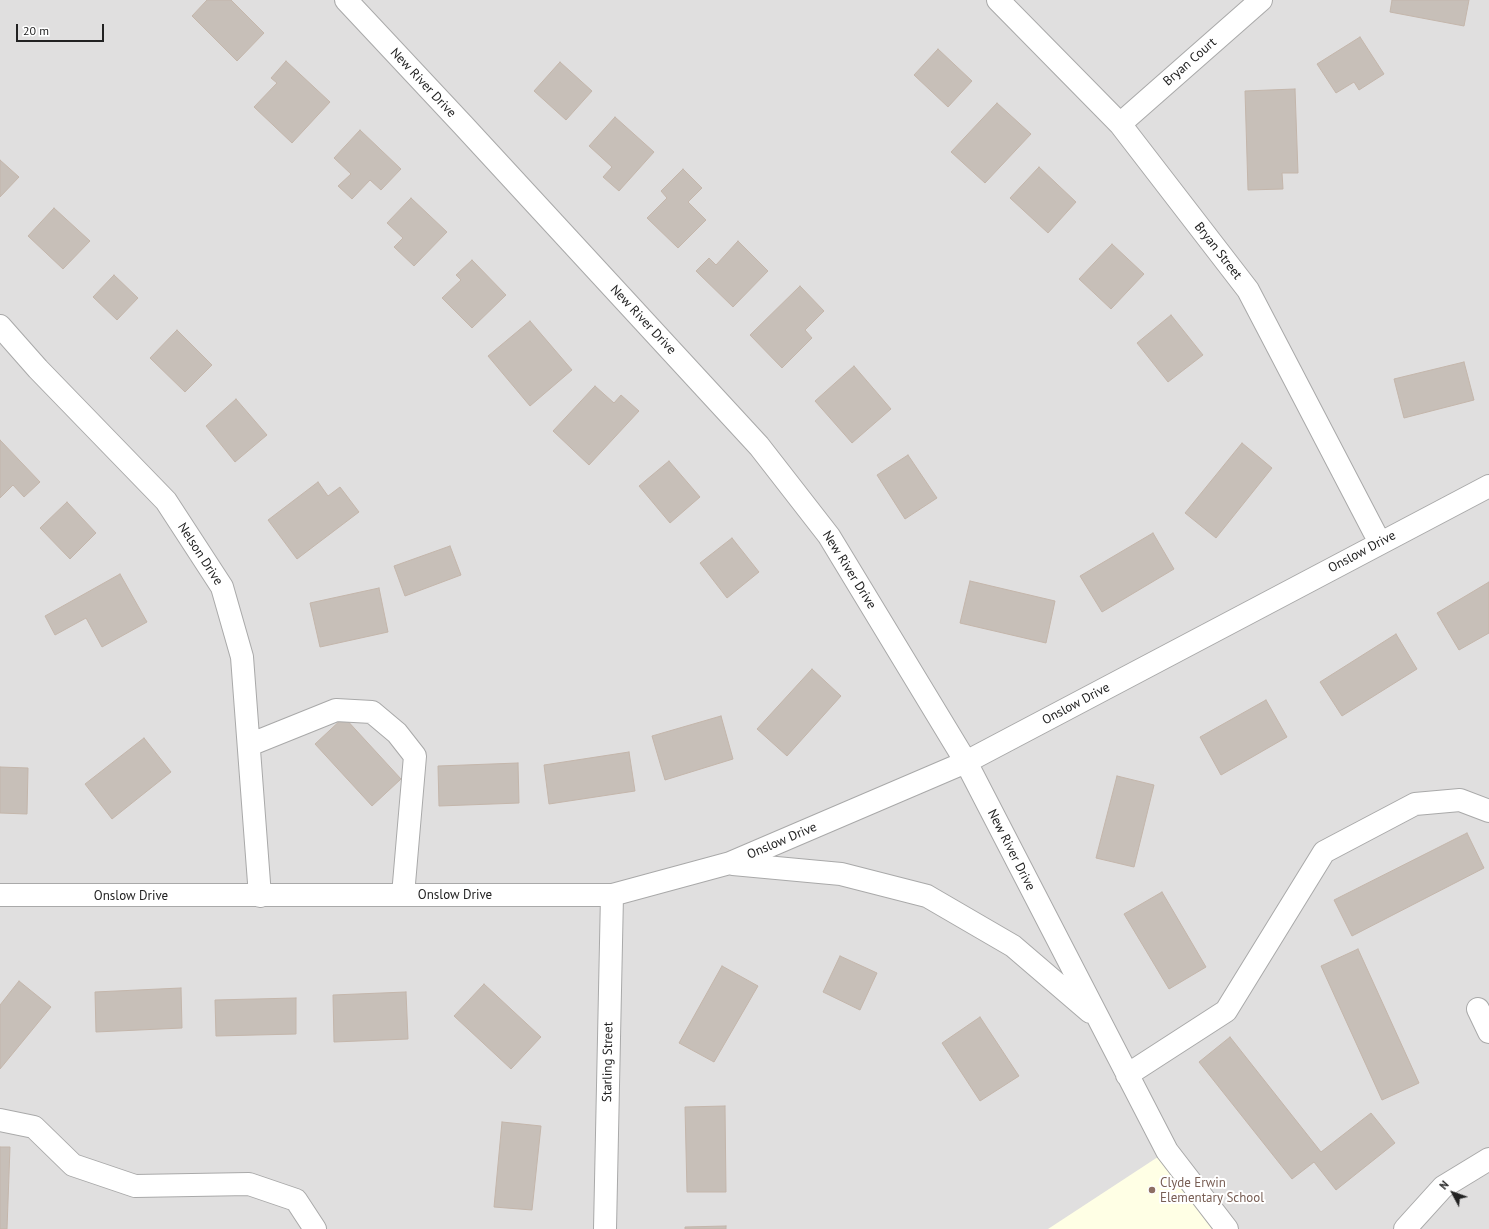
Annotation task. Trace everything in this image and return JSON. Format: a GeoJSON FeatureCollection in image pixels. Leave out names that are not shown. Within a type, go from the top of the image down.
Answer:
{"type":"FeatureCollection","features":[{"type":"Feature","properties":{"kind":"street","name":"New River Drive"},"geometry":{"type":"LineString","coordinates":[[346,0],[469,131],[759,446],[829,536],[966,762],[1166,1151],[1227,1229]]}},
{"type":"Feature","properties":{"kind":"street","name":"Bryan Street"},"geometry":{"type":"LineString","coordinates":[[998,0],[1120,124],[1248,290],[1380,543]]}},
{"type":"Feature","properties":{"kind":"street","name":"Bryan Court"},"geometry":{"type":"LineString","coordinates":[[1120,124],[1261,0]]}},
{"type":"Feature","properties":{"kind":"street","name":"Nelson Drive"},"geometry":{"type":"LineString","coordinates":[[0,326],[38,370],[166,501],[222,587],[242,657],[260,896]]}},
{"type":"Feature","properties":{"kind":"street","name":"Onslow Drive"},"geometry":{"type":"LineString","coordinates":[[0,896],[612,895],[730,863],[966,762],[1489,486]]}},
{"type":"Feature","properties":{"kind":"street"},"geometry":{"type":"LineString","coordinates":[[249,745],[336,710],[372,712],[398,733],[415,756],[403,895]]}},
{"type":"Feature","properties":{"kind":"street"},"geometry":{"type":"LineString","coordinates":[[1127,1075],[1226,1011],[1324,852],[1415,804],[1460,800],[1489,811]]}},
{"type":"Feature","properties":{"kind":"street"},"geometry":{"type":"LineString","coordinates":[[730,863],[841,874],[927,896],[1013,946],[1098,1020]]}},
{"type":"Feature","properties":{"kind":"street","name":"Starling Street"},"geometry":{"type":"LineString","coordinates":[[605,1229],[612,895]]}},
{"type":"Feature","properties":{"kind":"street"},"geometry":{"type":"LineString","coordinates":[[1478,1009],[1489,1032]]}},
{"type":"Feature","properties":{"kind":"street"},"geometry":{"type":"LineString","coordinates":[[0,1120],[34,1126],[73,1165],[135,1186],[249,1184],[296,1200],[315,1229]]}},
{"type":"Feature","properties":{"kind":"street"},"geometry":{"type":"LineString","coordinates":[[1405,1229],[1443,1188],[1489,1159]]}},
{"type":"Feature","properties":{"kind":"shaded area"},"geometry":{"type":"Polygon","coordinates":[[[0,0],[1489,0],[1489,1229],[0,1229],[0,0]]]}},
{"type":"Feature","properties":{"kind":"shaded area","name":"Clyde Erwin Elementary School"},"geometry":{"type":"Polygon","coordinates":[[[1167,1151],[1227,1229],[1048,1229],[1167,1151]]]}},
{"type":"Feature","properties":{"kind":"building"},"geometry":{"type":"Polygon","coordinates":[[[207,0],[231,0],[264,33],[237,61],[192,16],[207,0]]]}},
{"type":"Feature","properties":{"kind":"building"},"geometry":{"type":"Polygon","coordinates":[[[1392,0],[1469,0],[1464,26],[1390,12],[1392,0]]]}},
{"type":"Feature","properties":{"kind":"building"},"geometry":{"type":"Polygon","coordinates":[[[1360,37],[1384,74],[1359,90],[1354,82],[1336,93],[1317,64],[1360,37]]]}},
{"type":"Feature","properties":{"kind":"building"},"geometry":{"type":"Polygon","coordinates":[[[938,49],[972,81],[948,107],[914,75],[938,49]]]}},
{"type":"Feature","properties":{"kind":"building"},"geometry":{"type":"Polygon","coordinates":[[[286,61],[330,102],[292,143],[254,107],[277,83],[271,78],[286,61]]]}},
{"type":"Feature","properties":{"kind":"building"},"geometry":{"type":"Polygon","coordinates":[[[560,62],[592,91],[566,120],[534,91],[560,62]]]}},
{"type":"Feature","properties":{"kind":"building"},"geometry":{"type":"Polygon","coordinates":[[[1295,89],[1298,173],[1282,173],[1283,189],[1248,190],[1245,91],[1295,89]]]}},
{"type":"Feature","properties":{"kind":"building"},"geometry":{"type":"Polygon","coordinates":[[[997,103],[1031,134],[985,183],[951,152],[997,103]]]}},
{"type":"Feature","properties":{"kind":"building"},"geometry":{"type":"Polygon","coordinates":[[[615,117],[654,152],[619,191],[603,177],[612,167],[589,146],[615,117]]]}},
{"type":"Feature","properties":{"kind":"building"},"geometry":{"type":"Polygon","coordinates":[[[360,130],[401,169],[381,190],[370,180],[352,199],[338,186],[351,174],[334,158],[360,130]]]}},
{"type":"Feature","properties":{"kind":"building"},"geometry":{"type":"Polygon","coordinates":[[[0,160],[19,177],[0,197],[0,160]]]}},
{"type":"Feature","properties":{"kind":"building"},"geometry":{"type":"Polygon","coordinates":[[[1039,167],[1076,202],[1048,233],[1010,198],[1039,167]]]}},
{"type":"Feature","properties":{"kind":"building"},"geometry":{"type":"Polygon","coordinates":[[[683,169],[702,188],[688,202],[706,220],[678,248],[647,218],[667,198],[661,191],[683,169]]]}},
{"type":"Feature","properties":{"kind":"building"},"geometry":{"type":"Polygon","coordinates":[[[411,198],[447,232],[414,266],[394,247],[403,238],[387,223],[411,198]]]}},
{"type":"Feature","properties":{"kind":"building"},"geometry":{"type":"Polygon","coordinates":[[[54,208],[90,241],[63,269],[28,236],[54,208]]]}},
{"type":"Feature","properties":{"kind":"building"},"geometry":{"type":"Polygon","coordinates":[[[738,241],[768,271],[733,307],[696,271],[709,258],[716,265],[738,241]]]}},
{"type":"Feature","properties":{"kind":"building"},"geometry":{"type":"Polygon","coordinates":[[[1112,244],[1144,274],[1111,309],[1079,279],[1112,244]]]}},
{"type":"Feature","properties":{"kind":"building"},"geometry":{"type":"Polygon","coordinates":[[[472,260],[506,295],[472,328],[442,298],[461,280],[456,275],[472,260]]]}},
{"type":"Feature","properties":{"kind":"building"},"geometry":{"type":"Polygon","coordinates":[[[114,275],[138,298],[117,320],[93,297],[114,275]]]}},
{"type":"Feature","properties":{"kind":"building"},"geometry":{"type":"Polygon","coordinates":[[[800,286],[824,311],[805,330],[812,338],[782,368],[750,335],[800,286]]]}},
{"type":"Feature","properties":{"kind":"building"},"geometry":{"type":"Polygon","coordinates":[[[1171,315],[1203,355],[1168,382],[1137,343],[1171,315]]]}},
{"type":"Feature","properties":{"kind":"building"},"geometry":{"type":"Polygon","coordinates":[[[530,321],[572,370],[530,406],[488,356],[530,321]]]}},
{"type":"Feature","properties":{"kind":"building"},"geometry":{"type":"Polygon","coordinates":[[[177,330],[212,365],[185,392],[150,358],[177,330]]]}},
{"type":"Feature","properties":{"kind":"building"},"geometry":{"type":"Polygon","coordinates":[[[1464,362],[1474,400],[1404,418],[1394,379],[1464,362]]]}},
{"type":"Feature","properties":{"kind":"building"},"geometry":{"type":"Polygon","coordinates":[[[854,366],[891,409],[852,443],[815,401],[854,366]]]}},
{"type":"Feature","properties":{"kind":"building"},"geometry":{"type":"Polygon","coordinates":[[[595,386],[614,403],[621,395],[639,411],[589,465],[553,431],[595,386]]]}},
{"type":"Feature","properties":{"kind":"building"},"geometry":{"type":"Polygon","coordinates":[[[236,399],[267,435],[235,462],[206,426],[236,399]]]}},
{"type":"Feature","properties":{"kind":"building"},"geometry":{"type":"Polygon","coordinates":[[[0,440],[40,482],[24,497],[13,485],[0,498],[0,440]]]}},
{"type":"Feature","properties":{"kind":"building"},"geometry":{"type":"Polygon","coordinates":[[[1242,443],[1272,468],[1216,538],[1185,513],[1242,443]]]}},
{"type":"Feature","properties":{"kind":"building"},"geometry":{"type":"Polygon","coordinates":[[[908,455],[937,498],[905,519],[877,475],[908,455]]]}},
{"type":"Feature","properties":{"kind":"building"},"geometry":{"type":"Polygon","coordinates":[[[669,461],[700,497],[670,523],[639,486],[669,461]]]}},
{"type":"Feature","properties":{"kind":"building"},"geometry":{"type":"Polygon","coordinates":[[[318,482],[328,496],[340,487],[359,512],[297,559],[268,520],[318,482]]]}},
{"type":"Feature","properties":{"kind":"building"},"geometry":{"type":"Polygon","coordinates":[[[67,502],[96,533],[70,559],[40,528],[67,502]]]}},
{"type":"Feature","properties":{"kind":"building"},"geometry":{"type":"Polygon","coordinates":[[[1153,533],[1174,569],[1102,612],[1080,576],[1153,533]]]}},
{"type":"Feature","properties":{"kind":"building"},"geometry":{"type":"Polygon","coordinates":[[[732,538],[759,572],[727,598],[700,563],[732,538]]]}},
{"type":"Feature","properties":{"kind":"building"},"geometry":{"type":"Polygon","coordinates":[[[450,546],[461,575],[405,596],[394,566],[450,546]]]}},
{"type":"Feature","properties":{"kind":"building"},"geometry":{"type":"Polygon","coordinates":[[[120,574],[147,622],[102,647],[86,618],[55,635],[45,616],[120,574]]]}},
{"type":"Feature","properties":{"kind":"building"},"geometry":{"type":"Polygon","coordinates":[[[970,581],[1055,601],[1046,643],[960,623],[970,581]]]}},
{"type":"Feature","properties":{"kind":"building"},"geometry":{"type":"Polygon","coordinates":[[[1489,582],[1489,633],[1459,650],[1437,613],[1489,582]]]}},
{"type":"Feature","properties":{"kind":"building"},"geometry":{"type":"Polygon","coordinates":[[[379,588],[388,632],[320,647],[310,603],[379,588]]]}},
{"type":"Feature","properties":{"kind":"building"},"geometry":{"type":"Polygon","coordinates":[[[1396,634],[1417,669],[1342,716],[1320,682],[1396,634]]]}},
{"type":"Feature","properties":{"kind":"building"},"geometry":{"type":"Polygon","coordinates":[[[812,669],[841,696],[787,756],[757,729],[812,669]]]}},
{"type":"Feature","properties":{"kind":"building"},"geometry":{"type":"Polygon","coordinates":[[[1266,700],[1287,737],[1221,775],[1200,737],[1266,700]]]}},
{"type":"Feature","properties":{"kind":"building"},"geometry":{"type":"Polygon","coordinates":[[[721,716],[733,759],[665,780],[652,736],[721,716]]]}},
{"type":"Feature","properties":{"kind":"building"},"geometry":{"type":"Polygon","coordinates":[[[344,717],[401,779],[372,806],[315,744],[344,717]]]}},
{"type":"Feature","properties":{"kind":"building"},"geometry":{"type":"Polygon","coordinates":[[[144,738],[171,772],[112,819],[85,784],[144,738]]]}},
{"type":"Feature","properties":{"kind":"building"},"geometry":{"type":"Polygon","coordinates":[[[629,752],[635,791],[549,804],[544,765],[629,752]]]}},
{"type":"Feature","properties":{"kind":"building"},"geometry":{"type":"Polygon","coordinates":[[[518,763],[519,803],[439,806],[438,766],[518,763]]]}},
{"type":"Feature","properties":{"kind":"building"},"geometry":{"type":"Polygon","coordinates":[[[0,767],[28,768],[27,814],[0,813],[0,767]]]}},
{"type":"Feature","properties":{"kind":"building"},"geometry":{"type":"Polygon","coordinates":[[[1117,776],[1154,785],[1134,867],[1096,858],[1117,776]]]}},
{"type":"Feature","properties":{"kind":"building"},"geometry":{"type":"Polygon","coordinates":[[[1467,833],[1484,868],[1352,936],[1334,900],[1467,833]]]}},
{"type":"Feature","properties":{"kind":"building"},"geometry":{"type":"Polygon","coordinates":[[[1162,892],[1206,967],[1169,989],[1124,914],[1162,892]]]}},
{"type":"Feature","properties":{"kind":"building"},"geometry":{"type":"Polygon","coordinates":[[[1358,949],[1419,1083],[1382,1100],[1321,966],[1358,949]]]}},
{"type":"Feature","properties":{"kind":"building"},"geometry":{"type":"Polygon","coordinates":[[[840,956],[877,973],[860,1010],[823,992],[840,956]]]}},
{"type":"Feature","properties":{"kind":"building"},"geometry":{"type":"Polygon","coordinates":[[[722,966],[758,986],[714,1062],[679,1043],[722,966]]]}},
{"type":"Feature","properties":{"kind":"building"},"geometry":{"type":"Polygon","coordinates":[[[19,981],[51,1007],[0,1069],[0,1005],[19,981]]]}},
{"type":"Feature","properties":{"kind":"building"},"geometry":{"type":"Polygon","coordinates":[[[484,984],[541,1037],[511,1069],[454,1016],[484,984]]]}},
{"type":"Feature","properties":{"kind":"building"},"geometry":{"type":"Polygon","coordinates":[[[181,988],[182,1028],[96,1032],[95,992],[181,988]]]}},
{"type":"Feature","properties":{"kind":"building"},"geometry":{"type":"Polygon","coordinates":[[[406,992],[408,1039],[334,1042],[333,995],[406,992]]]}},
{"type":"Feature","properties":{"kind":"building"},"geometry":{"type":"Polygon","coordinates":[[[296,998],[296,1034],[216,1036],[215,1000],[296,998]]]}},
{"type":"Feature","properties":{"kind":"building"},"geometry":{"type":"Polygon","coordinates":[[[980,1017],[1019,1076],[980,1101],[942,1043],[980,1017]]]}},
{"type":"Feature","properties":{"kind":"building"},"geometry":{"type":"Polygon","coordinates":[[[1230,1037],[1321,1152],[1371,1113],[1395,1143],[1336,1190],[1314,1162],[1292,1179],[1199,1062],[1230,1037]]]}},
{"type":"Feature","properties":{"kind":"building"},"geometry":{"type":"Polygon","coordinates":[[[725,1106],[726,1192],[687,1192],[685,1107],[725,1106]]]}},
{"type":"Feature","properties":{"kind":"building"},"geometry":{"type":"Polygon","coordinates":[[[502,1122],[541,1126],[532,1210],[494,1207],[502,1122]]]}},
{"type":"Feature","properties":{"kind":"building"},"geometry":{"type":"Polygon","coordinates":[[[0,1147],[10,1147],[7,1229],[0,1229],[0,1147]]]}},
{"type":"Feature","properties":{"kind":"building"},"geometry":{"type":"Polygon","coordinates":[[[726,1226],[726,1229],[685,1229],[685,1227],[726,1226]]]}},
{"type":"Feature","properties":{"kind":"place","name":"Clyde Erwin Elementary School"},"geometry":{"type":"Point","coordinates":[1152,1190]}}]}
